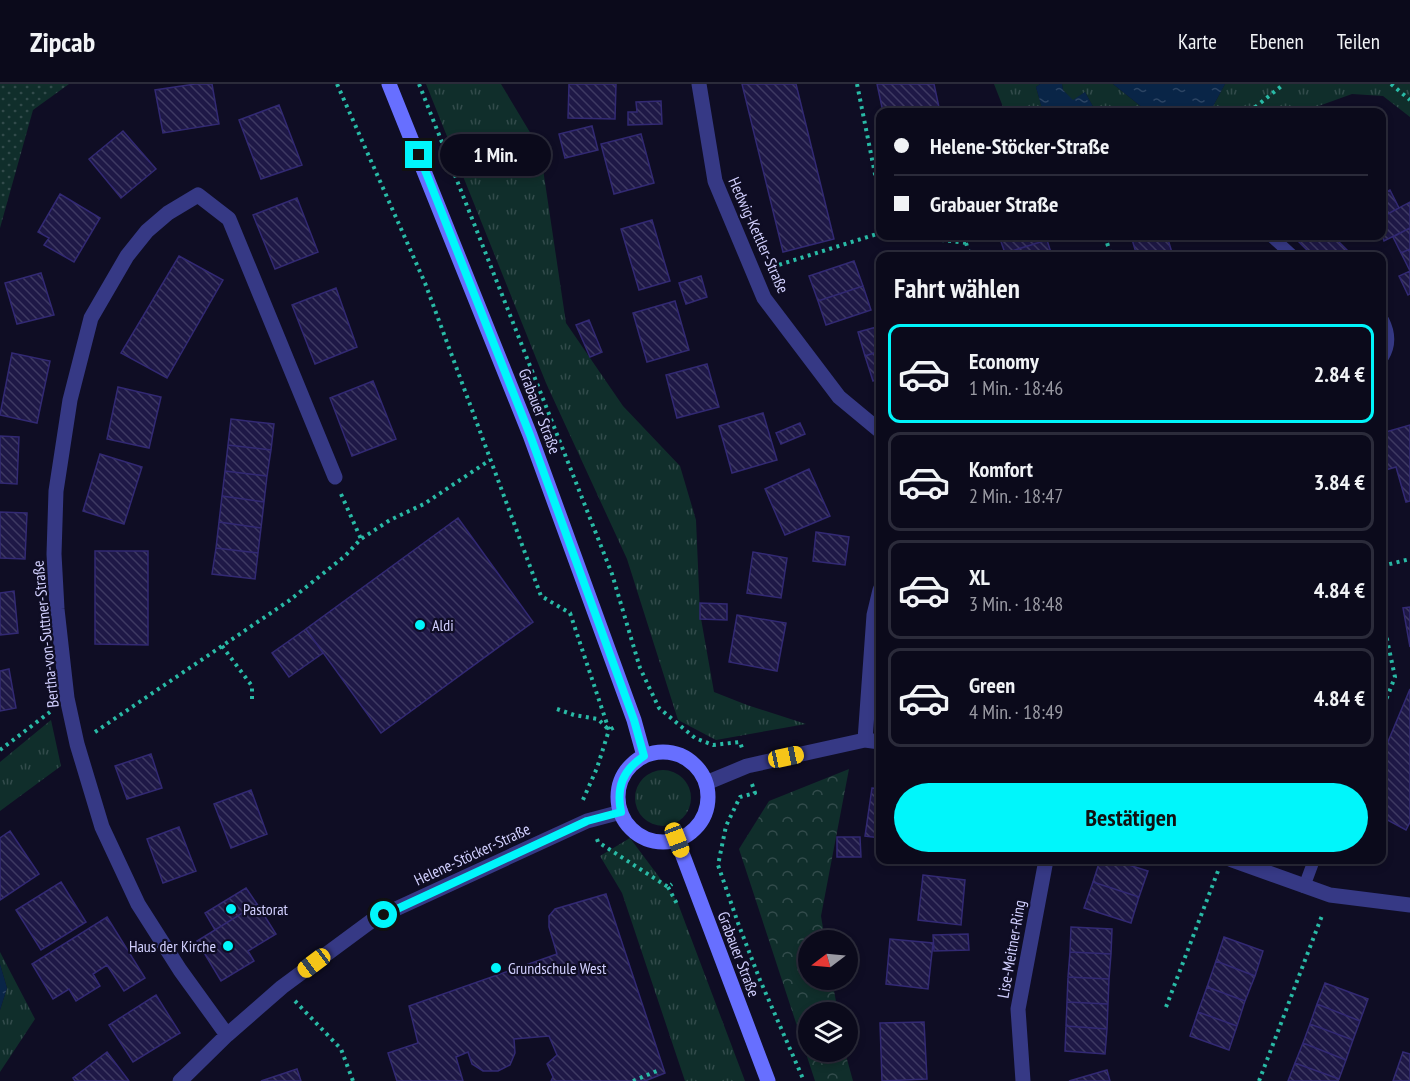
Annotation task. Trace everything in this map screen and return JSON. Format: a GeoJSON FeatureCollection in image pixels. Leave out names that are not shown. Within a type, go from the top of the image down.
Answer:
{"type":"FeatureCollection","features":[{"type":"Feature","properties":{"kind":"main road","name":"Grabauer Straße"},"geometry":{"type":"LineString","coordinates":[[389,84],[530,435],[634,720],[644,756]]}},
{"type":"Feature","properties":{"kind":"main road"},"geometry":{"type":"LineString","coordinates":[[657,752],[682,755],[701,772],[706,783],[707,804],[699,824],[689,834],[677,840],[663,842],[650,840],[638,834],[627,824],[621,812],[618,799],[622,780],[633,763],[644,756],[657,752]]}},
{"type":"Feature","properties":{"kind":"main road","name":"Grabauer Straße"},"geometry":{"type":"LineString","coordinates":[[677,840],[768,1081]]}},
{"type":"Feature","properties":{"kind":"street","name":"Hedwig-Kettler-Straße"},"geometry":{"type":"LineString","coordinates":[[699,84],[715,181],[764,298],[839,397],[876,428]]}},
{"type":"Feature","properties":{"kind":"street","name":"Bertha-von-Suttner-Straße"},"geometry":{"type":"LineString","coordinates":[[227,1035],[180,970],[138,904],[102,827],[77,744],[67,699],[57,609],[54,554],[56,491],[70,400],[91,318],[127,256],[147,231],[168,213],[198,195],[228,219],[335,477]]}},
{"type":"Feature","properties":{"kind":"street"},"geometry":{"type":"LineString","coordinates":[[1386,329],[1386,344]]}},
{"type":"Feature","properties":{"kind":"street"},"geometry":{"type":"LineString","coordinates":[[706,783],[747,766],[873,741],[874,615],[876,607]]}},
{"type":"Feature","properties":{"kind":"street","name":"Helene-Stöcker-Straße"},"geometry":{"type":"LineString","coordinates":[[180,1081],[227,1035],[282,987],[374,919],[587,821],[621,812]]}},
{"type":"Feature","properties":{"kind":"street","name":"Lise-Meitner-Ring"},"geometry":{"type":"LineString","coordinates":[[1023,1081],[1018,1009],[1045,864]]}},
{"type":"Feature","properties":{"kind":"street"},"geometry":{"type":"LineString","coordinates":[[1244,864],[1330,895],[1410,905]]}},
{"type":"Feature","properties":{"kind":"lane"},"geometry":{"type":"LineString","coordinates":[[1275,240],[1289,252]]}},
{"type":"Feature","properties":{"kind":"lane"},"geometry":{"type":"LineString","coordinates":[[1304,887],[1313,864]]}},
{"type":"Feature","properties":{"kind":"path"},"geometry":{"type":"LineString","coordinates":[[337,84],[425,283],[541,596],[570,614],[609,730],[597,768],[580,805],[587,821],[598,842],[668,887],[690,873],[718,865]]}},
{"type":"Feature","properties":{"kind":"path"},"geometry":{"type":"LineString","coordinates":[[419,84],[612,574],[640,668],[659,708],[695,738],[713,745],[740,742],[755,793],[740,797],[726,826],[718,865],[760,980],[804,1081]]}},
{"type":"Feature","properties":{"kind":"path"},"geometry":{"type":"LineString","coordinates":[[856,84],[876,180]]}},
{"type":"Feature","properties":{"kind":"path"},"geometry":{"type":"LineString","coordinates":[[1254,108],[1284,84]]}},
{"type":"Feature","properties":{"kind":"path"},"geometry":{"type":"LineString","coordinates":[[1391,84],[1410,100]]}},
{"type":"Feature","properties":{"kind":"path"},"geometry":{"type":"LineString","coordinates":[[753,273],[876,234]]}},
{"type":"Feature","properties":{"kind":"path"},"geometry":{"type":"LineString","coordinates":[[938,240],[966,243]]}},
{"type":"Feature","properties":{"kind":"path"},"geometry":{"type":"LineString","coordinates":[[967,240],[969,252]]}},
{"type":"Feature","properties":{"kind":"path"},"geometry":{"type":"LineString","coordinates":[[77,744],[290,600],[345,556],[361,539],[390,520],[424,504],[490,460]]}},
{"type":"Feature","properties":{"kind":"path"},"geometry":{"type":"LineString","coordinates":[[335,477],[341,496],[361,539]]}},
{"type":"Feature","properties":{"kind":"path"},"geometry":{"type":"LineString","coordinates":[[1386,565],[1410,559]]}},
{"type":"Feature","properties":{"kind":"path"},"geometry":{"type":"LineString","coordinates":[[1386,635],[1395,677],[1386,700]]}},
{"type":"Feature","properties":{"kind":"path"},"geometry":{"type":"LineString","coordinates":[[222,646],[252,686],[252,702]]}},
{"type":"Feature","properties":{"kind":"path"},"geometry":{"type":"LineString","coordinates":[[0,750],[67,699]]}},
{"type":"Feature","properties":{"kind":"path"},"geometry":{"type":"LineString","coordinates":[[557,709],[574,715],[598,719],[609,730]]}},
{"type":"Feature","properties":{"kind":"path"},"geometry":{"type":"LineString","coordinates":[[1166,1007],[1218,870]]}},
{"type":"Feature","properties":{"kind":"path"},"geometry":{"type":"LineString","coordinates":[[1259,1081],[1330,895]]}},
{"type":"Feature","properties":{"kind":"path"},"geometry":{"type":"LineString","coordinates":[[282,987],[341,1049],[353,1081]]}},
{"type":"Feature","properties":{"kind":"path"},"geometry":{"type":"LineString","coordinates":[[633,1081],[659,1070]]}},
{"type":"Feature","properties":{"kind":"green space"},"geometry":{"type":"Polygon","coordinates":[[[0,84],[69,84],[33,110],[0,228],[0,84]]]}},
{"type":"Feature","properties":{"kind":"green space"},"geometry":{"type":"Polygon","coordinates":[[[426,84],[501,84],[540,149],[566,323],[623,406],[680,466],[696,520],[700,613],[714,692],[806,724],[716,740],[678,720],[627,559],[546,383],[426,84]]]}},
{"type":"Feature","properties":{"kind":"green space"},"geometry":{"type":"Polygon","coordinates":[[[994,84],[1040,84],[1036,87],[1042,108],[1003,108],[994,84]]]}},
{"type":"Feature","properties":{"kind":"green space"},"geometry":{"type":"Polygon","coordinates":[[[1062,84],[1113,84],[1143,108],[1094,108],[1085,92],[1073,101],[1063,90],[1062,84]]]}},
{"type":"Feature","properties":{"kind":"green space"},"geometry":{"type":"Polygon","coordinates":[[[1225,84],[1410,84],[1410,117],[1383,96],[1352,94],[1313,108],[1212,108],[1225,84]]]}},
{"type":"Feature","properties":{"kind":"green space"},"geometry":{"type":"Polygon","coordinates":[[[51,720],[61,766],[0,811],[0,762],[51,720]]]}},
{"type":"Feature","properties":{"kind":"green space"},"geometry":{"type":"Polygon","coordinates":[[[849,769],[821,916],[823,930],[798,930],[798,990],[834,990],[836,1002],[798,1002],[798,1029],[739,849],[769,801],[849,769]]]}},
{"type":"Feature","properties":{"kind":"green space"},"geometry":{"type":"Polygon","coordinates":[[[657,770],[669,770],[679,774],[687,782],[691,798],[687,814],[679,822],[669,826],[657,826],[647,822],[639,814],[635,804],[635,792],[639,782],[647,774],[657,770]]]}},
{"type":"Feature","properties":{"kind":"green space"},"geometry":{"type":"Polygon","coordinates":[[[630,838],[677,901],[745,1081],[685,1081],[622,893],[600,856],[630,838]]]}},
{"type":"Feature","properties":{"kind":"green space"},"geometry":{"type":"Polygon","coordinates":[[[0,952],[35,1019],[0,1072],[0,1010],[7,988],[0,964],[0,952]]]}},
{"type":"Feature","properties":{"kind":"green space"},"geometry":{"type":"Polygon","coordinates":[[[809,1062],[848,1062],[853,1081],[815,1081],[809,1062]]]}},
{"type":"Feature","properties":{"kind":"water"},"geometry":{"type":"Polygon","coordinates":[[[1040,84],[1062,84],[1063,90],[1073,100],[1085,92],[1094,108],[1042,108],[1036,87],[1040,84]]]}},
{"type":"Feature","properties":{"kind":"water"},"geometry":{"type":"Polygon","coordinates":[[[1113,84],[1225,84],[1212,108],[1143,108],[1113,84]]]}},
{"type":"Feature","properties":{"kind":"water"},"geometry":{"type":"Polygon","coordinates":[[[0,964],[7,988],[0,1010],[0,964]]]}},
{"type":"Feature","properties":{"kind":"building"},"geometry":{"type":"Polygon","coordinates":[[[212,84],[219,124],[163,133],[155,90],[212,84]]]}},
{"type":"Feature","properties":{"kind":"building"},"geometry":{"type":"Polygon","coordinates":[[[569,84],[616,84],[615,119],[568,118],[569,84]]]}},
{"type":"Feature","properties":{"kind":"building"},"geometry":{"type":"Polygon","coordinates":[[[742,84],[796,84],[834,239],[783,252],[742,84]]]}},
{"type":"Feature","properties":{"kind":"building"},"geometry":{"type":"Polygon","coordinates":[[[877,84],[934,84],[939,108],[882,108],[877,84]]]}},
{"type":"Feature","properties":{"kind":"building"},"geometry":{"type":"Polygon","coordinates":[[[661,101],[662,124],[628,125],[628,112],[637,112],[636,102],[661,101]]]}},
{"type":"Feature","properties":{"kind":"building"},"geometry":{"type":"Polygon","coordinates":[[[279,105],[302,165],[261,179],[239,120],[279,105]]]}},
{"type":"Feature","properties":{"kind":"building"},"geometry":{"type":"Polygon","coordinates":[[[592,126],[598,150],[565,158],[559,134],[592,126]]]}},
{"type":"Feature","properties":{"kind":"building"},"geometry":{"type":"Polygon","coordinates":[[[123,131],[156,169],[121,198],[89,159],[123,131]]]}},
{"type":"Feature","properties":{"kind":"building"},"geometry":{"type":"Polygon","coordinates":[[[641,134],[654,183],[614,194],[601,144],[641,134]]]}},
{"type":"Feature","properties":{"kind":"building"},"geometry":{"type":"Polygon","coordinates":[[[1390,190],[1399,208],[1386,215],[1386,192],[1390,190]]]}},
{"type":"Feature","properties":{"kind":"building"},"geometry":{"type":"Polygon","coordinates":[[[60,194],[100,218],[74,262],[44,245],[49,238],[38,232],[60,194]]]}},
{"type":"Feature","properties":{"kind":"building"},"geometry":{"type":"Polygon","coordinates":[[[297,198],[318,252],[275,269],[253,215],[297,198]]]}},
{"type":"Feature","properties":{"kind":"building"},"geometry":{"type":"Polygon","coordinates":[[[1410,202],[1410,228],[1386,240],[1386,215],[1410,202]]]}},
{"type":"Feature","properties":{"kind":"building"},"geometry":{"type":"Polygon","coordinates":[[[652,220],[670,281],[639,290],[621,229],[652,220]]]}},
{"type":"Feature","properties":{"kind":"building"},"geometry":{"type":"Polygon","coordinates":[[[1410,228],[1410,249],[1401,253],[1393,237],[1410,228]]]}},
{"type":"Feature","properties":{"kind":"building"},"geometry":{"type":"Polygon","coordinates":[[[1000,240],[1047,240],[1008,252],[1005,252],[1000,240]]]}},
{"type":"Feature","properties":{"kind":"building"},"geometry":{"type":"Polygon","coordinates":[[[1047,240],[1051,252],[1008,252],[1047,240]]]}},
{"type":"Feature","properties":{"kind":"building"},"geometry":{"type":"Polygon","coordinates":[[[1132,240],[1168,240],[1172,252],[1136,252],[1132,240]]]}},
{"type":"Feature","properties":{"kind":"building"},"geometry":{"type":"Polygon","coordinates":[[[1297,240],[1337,240],[1349,252],[1309,252],[1297,240]]]}},
{"type":"Feature","properties":{"kind":"building"},"geometry":{"type":"Polygon","coordinates":[[[1410,249],[1410,271],[1401,253],[1410,249]]]}},
{"type":"Feature","properties":{"kind":"building"},"geometry":{"type":"Polygon","coordinates":[[[179,256],[223,280],[167,378],[121,353],[179,256]]]}},
{"type":"Feature","properties":{"kind":"building"},"geometry":{"type":"Polygon","coordinates":[[[854,261],[863,286],[818,301],[809,276],[854,261]]]}},
{"type":"Feature","properties":{"kind":"building"},"geometry":{"type":"Polygon","coordinates":[[[1410,271],[1410,294],[1408,295],[1399,276],[1410,271]]]}},
{"type":"Feature","properties":{"kind":"building"},"geometry":{"type":"Polygon","coordinates":[[[41,273],[54,315],[17,324],[5,283],[41,273]]]}},
{"type":"Feature","properties":{"kind":"building"},"geometry":{"type":"Polygon","coordinates":[[[701,276],[707,297],[686,304],[679,283],[701,276]]]}},
{"type":"Feature","properties":{"kind":"building"},"geometry":{"type":"Polygon","coordinates":[[[863,286],[871,310],[826,325],[818,301],[863,286]]]}},
{"type":"Feature","properties":{"kind":"building"},"geometry":{"type":"Polygon","coordinates":[[[336,288],[357,347],[315,364],[292,305],[336,288]]]}},
{"type":"Feature","properties":{"kind":"building"},"geometry":{"type":"Polygon","coordinates":[[[675,301],[689,350],[647,362],[633,313],[675,301]]]}},
{"type":"Feature","properties":{"kind":"building"},"geometry":{"type":"Polygon","coordinates":[[[589,320],[602,352],[590,357],[576,325],[589,320]]]}},
{"type":"Feature","properties":{"kind":"building"},"geometry":{"type":"Polygon","coordinates":[[[876,327],[876,352],[865,356],[858,332],[876,327]]]}},
{"type":"Feature","properties":{"kind":"building"},"geometry":{"type":"Polygon","coordinates":[[[876,352],[876,380],[873,381],[865,356],[876,352]]]}},
{"type":"Feature","properties":{"kind":"building"},"geometry":{"type":"Polygon","coordinates":[[[12,353],[50,361],[37,423],[0,415],[12,353]]]}},
{"type":"Feature","properties":{"kind":"building"},"geometry":{"type":"Polygon","coordinates":[[[707,364],[719,407],[677,418],[666,375],[707,364]]]}},
{"type":"Feature","properties":{"kind":"building"},"geometry":{"type":"Polygon","coordinates":[[[373,381],[396,439],[352,456],[330,398],[373,381]]]}},
{"type":"Feature","properties":{"kind":"building"},"geometry":{"type":"Polygon","coordinates":[[[118,387],[161,397],[149,448],[107,439],[118,387]]]}},
{"type":"Feature","properties":{"kind":"building"},"geometry":{"type":"Polygon","coordinates":[[[763,413],[777,460],[732,473],[719,426],[763,413]]]}},
{"type":"Feature","properties":{"kind":"building"},"geometry":{"type":"Polygon","coordinates":[[[231,419],[274,424],[271,450],[228,445],[231,419]]]}},
{"type":"Feature","properties":{"kind":"building"},"geometry":{"type":"Polygon","coordinates":[[[800,423],[805,434],[781,444],[776,433],[800,423]]]}},
{"type":"Feature","properties":{"kind":"building"},"geometry":{"type":"Polygon","coordinates":[[[1410,425],[1410,501],[1406,502],[1396,467],[1386,470],[1386,432],[1410,425]]]}},
{"type":"Feature","properties":{"kind":"building"},"geometry":{"type":"Polygon","coordinates":[[[0,436],[19,437],[17,484],[0,483],[0,436]]]}},
{"type":"Feature","properties":{"kind":"building"},"geometry":{"type":"Polygon","coordinates":[[[228,445],[271,450],[267,476],[225,471],[228,445]]]}},
{"type":"Feature","properties":{"kind":"building"},"geometry":{"type":"Polygon","coordinates":[[[100,454],[142,467],[124,524],[83,511],[100,454]]]}},
{"type":"Feature","properties":{"kind":"building"},"geometry":{"type":"Polygon","coordinates":[[[809,469],[830,516],[785,535],[765,489],[809,469]]]}},
{"type":"Feature","properties":{"kind":"building"},"geometry":{"type":"Polygon","coordinates":[[[225,471],[267,476],[264,502],[222,496],[225,471]]]}},
{"type":"Feature","properties":{"kind":"building"},"geometry":{"type":"Polygon","coordinates":[[[222,496],[264,502],[261,528],[219,522],[222,496]]]}},
{"type":"Feature","properties":{"kind":"building"},"geometry":{"type":"Polygon","coordinates":[[[0,512],[27,513],[25,559],[0,558],[0,512]]]}},
{"type":"Feature","properties":{"kind":"building","name":"Aldi"},"geometry":{"type":"Polygon","coordinates":[[[458,518],[533,622],[381,733],[306,629],[458,518]]]}},
{"type":"Feature","properties":{"kind":"building"},"geometry":{"type":"Polygon","coordinates":[[[219,522],[261,528],[258,553],[216,548],[219,522]]]}},
{"type":"Feature","properties":{"kind":"building"},"geometry":{"type":"Polygon","coordinates":[[[816,532],[849,537],[845,565],[813,561],[816,532]]]}},
{"type":"Feature","properties":{"kind":"building"},"geometry":{"type":"Polygon","coordinates":[[[216,548],[258,553],[255,579],[212,574],[216,548]]]}},
{"type":"Feature","properties":{"kind":"building"},"geometry":{"type":"Polygon","coordinates":[[[95,551],[148,551],[148,645],[95,644],[95,551]]]}},
{"type":"Feature","properties":{"kind":"building"},"geometry":{"type":"Polygon","coordinates":[[[753,552],[787,558],[781,598],[747,593],[753,552]]]}},
{"type":"Feature","properties":{"kind":"building"},"geometry":{"type":"Polygon","coordinates":[[[14,591],[18,633],[0,635],[0,593],[14,591]]]}},
{"type":"Feature","properties":{"kind":"building"},"geometry":{"type":"Polygon","coordinates":[[[700,603],[727,604],[727,620],[700,619],[700,603]]]}},
{"type":"Feature","properties":{"kind":"building"},"geometry":{"type":"Polygon","coordinates":[[[1410,607],[1410,647],[1403,608],[1410,607]]]}},
{"type":"Feature","properties":{"kind":"building"},"geometry":{"type":"Polygon","coordinates":[[[737,615],[786,623],[777,671],[729,662],[737,615]]]}},
{"type":"Feature","properties":{"kind":"building"},"geometry":{"type":"Polygon","coordinates":[[[306,629],[323,653],[289,677],[272,653],[306,629]]]}},
{"type":"Feature","properties":{"kind":"building"},"geometry":{"type":"Polygon","coordinates":[[[9,669],[16,708],[0,711],[0,671],[9,669]]]}},
{"type":"Feature","properties":{"kind":"building"},"geometry":{"type":"Polygon","coordinates":[[[1410,689],[1410,822],[1406,830],[1386,819],[1386,746],[1410,689]]]}},
{"type":"Feature","properties":{"kind":"building"},"geometry":{"type":"Polygon","coordinates":[[[151,754],[162,788],[127,799],[115,766],[151,754]]]}},
{"type":"Feature","properties":{"kind":"building"},"geometry":{"type":"Polygon","coordinates":[[[872,788],[876,788],[876,837],[865,836],[872,788]]]}},
{"type":"Feature","properties":{"kind":"building"},"geometry":{"type":"Polygon","coordinates":[[[251,790],[267,834],[231,848],[214,804],[251,790]]]}},
{"type":"Feature","properties":{"kind":"building"},"geometry":{"type":"Polygon","coordinates":[[[179,827],[196,871],[163,883],[147,839],[179,827]]]}},
{"type":"Feature","properties":{"kind":"building"},"geometry":{"type":"Polygon","coordinates":[[[10,831],[39,874],[0,900],[0,838],[10,831]]]}},
{"type":"Feature","properties":{"kind":"building"},"geometry":{"type":"Polygon","coordinates":[[[837,837],[860,837],[861,857],[837,857],[837,837]]]}},
{"type":"Feature","properties":{"kind":"building"},"geometry":{"type":"Polygon","coordinates":[[[1099,864],[1126,864],[1148,871],[1139,897],[1093,882],[1099,864]]]}},
{"type":"Feature","properties":{"kind":"building"},"geometry":{"type":"Polygon","coordinates":[[[923,875],[965,880],[961,925],[918,920],[923,875]]]}},
{"type":"Feature","properties":{"kind":"building"},"geometry":{"type":"Polygon","coordinates":[[[61,882],[86,922],[41,950],[16,910],[61,882]]]}},
{"type":"Feature","properties":{"kind":"building"},"geometry":{"type":"Polygon","coordinates":[[[1093,882],[1139,897],[1131,923],[1084,908],[1093,882]]]}},
{"type":"Feature","properties":{"kind":"building","name":"Pastorat"},"geometry":{"type":"Polygon","coordinates":[[[246,888],[257,904],[215,930],[205,913],[246,888]]]}},
{"type":"Feature","properties":{"kind":"building","name":"Grundschule West"},"geometry":{"type":"Polygon","coordinates":[[[606,894],[665,1073],[645,1081],[551,1081],[553,1077],[547,1064],[557,1055],[549,1036],[514,1039],[515,1053],[510,1065],[498,1071],[483,1071],[472,1064],[468,1052],[456,1057],[463,1081],[397,1081],[388,1053],[418,1043],[409,1006],[557,954],[549,927],[549,916],[555,909],[606,894]]]}},
{"type":"Feature","properties":{"kind":"building","name":"Haus der Kirche"},"geometry":{"type":"Polygon","coordinates":[[[257,904],[276,934],[248,951],[254,961],[221,981],[197,941],[257,904]]]}},
{"type":"Feature","properties":{"kind":"building"},"geometry":{"type":"Polygon","coordinates":[[[107,917],[145,978],[124,991],[107,965],[93,974],[100,986],[76,1001],[69,989],[53,999],[32,964],[107,917]]]}},
{"type":"Feature","properties":{"kind":"building"},"geometry":{"type":"Polygon","coordinates":[[[1071,927],[1112,929],[1111,954],[1070,952],[1071,927]]]}},
{"type":"Feature","properties":{"kind":"building"},"geometry":{"type":"Polygon","coordinates":[[[968,934],[969,950],[934,951],[933,935],[968,934]]]}},
{"type":"Feature","properties":{"kind":"building"},"geometry":{"type":"Polygon","coordinates":[[[1224,937],[1263,951],[1255,976],[1216,961],[1224,937]]]}},
{"type":"Feature","properties":{"kind":"building"},"geometry":{"type":"Polygon","coordinates":[[[890,939],[933,943],[928,989],[886,984],[890,939]]]}},
{"type":"Feature","properties":{"kind":"building"},"geometry":{"type":"Polygon","coordinates":[[[1070,952],[1111,954],[1109,979],[1068,977],[1070,952]]]}},
{"type":"Feature","properties":{"kind":"building"},"geometry":{"type":"Polygon","coordinates":[[[1216,961],[1255,976],[1245,1001],[1207,987],[1216,961]]]}},
{"type":"Feature","properties":{"kind":"building"},"geometry":{"type":"Polygon","coordinates":[[[1068,977],[1109,979],[1108,1004],[1067,1002],[1068,977]]]}},
{"type":"Feature","properties":{"kind":"building"},"geometry":{"type":"Polygon","coordinates":[[[1325,983],[1368,999],[1360,1021],[1317,1004],[1325,983]]]}},
{"type":"Feature","properties":{"kind":"building"},"geometry":{"type":"Polygon","coordinates":[[[1207,987],[1245,1001],[1237,1026],[1198,1012],[1207,987]]]}},
{"type":"Feature","properties":{"kind":"building"},"geometry":{"type":"Polygon","coordinates":[[[156,995],[180,1033],[133,1062],[109,1025],[156,995]]]}},
{"type":"Feature","properties":{"kind":"building"},"geometry":{"type":"Polygon","coordinates":[[[1067,1002],[1108,1004],[1107,1029],[1066,1026],[1067,1002]]]}},
{"type":"Feature","properties":{"kind":"building"},"geometry":{"type":"Polygon","coordinates":[[[1317,1004],[1360,1021],[1353,1040],[1310,1024],[1317,1004]]]}},
{"type":"Feature","properties":{"kind":"building"},"geometry":{"type":"Polygon","coordinates":[[[1198,1012],[1237,1026],[1229,1050],[1190,1036],[1198,1012]]]}},
{"type":"Feature","properties":{"kind":"building"},"geometry":{"type":"Polygon","coordinates":[[[924,1022],[927,1079],[882,1081],[880,1023],[924,1022]]]}},
{"type":"Feature","properties":{"kind":"building"},"geometry":{"type":"Polygon","coordinates":[[[1310,1024],[1353,1040],[1346,1060],[1303,1043],[1310,1024]]]}},
{"type":"Feature","properties":{"kind":"building"},"geometry":{"type":"Polygon","coordinates":[[[1066,1026],[1107,1029],[1105,1054],[1065,1051],[1066,1026]]]}},
{"type":"Feature","properties":{"kind":"building"},"geometry":{"type":"Polygon","coordinates":[[[1303,1043],[1346,1060],[1339,1079],[1295,1063],[1303,1043]]]}},
{"type":"Feature","properties":{"kind":"building"},"geometry":{"type":"Polygon","coordinates":[[[107,1052],[129,1081],[75,1081],[73,1078],[107,1052]]]}},
{"type":"Feature","properties":{"kind":"building"},"geometry":{"type":"Polygon","coordinates":[[[1403,1052],[1410,1054],[1410,1081],[1393,1081],[1403,1052]]]}},
{"type":"Feature","properties":{"kind":"building"},"geometry":{"type":"Polygon","coordinates":[[[1295,1063],[1339,1079],[1338,1081],[1288,1081],[1295,1063]]]}},
{"type":"Feature","properties":{"kind":"building"},"geometry":{"type":"Polygon","coordinates":[[[297,1069],[301,1081],[261,1081],[297,1069]]]}},
{"type":"Feature","properties":{"kind":"building"},"geometry":{"type":"Polygon","coordinates":[[[1107,1070],[1110,1081],[1069,1081],[1107,1070]]]}},
{"type":"Feature","properties":{"kind":"place","name":"Aldi"},"geometry":{"type":"Point","coordinates":[420,625]}},
{"type":"Feature","properties":{"kind":"place","name":"Pastorat"},"geometry":{"type":"Point","coordinates":[231,909]}},
{"type":"Feature","properties":{"kind":"place","name":"Haus der Kirche"},"geometry":{"type":"Point","coordinates":[228,946]}},
{"type":"Feature","properties":{"kind":"place","name":"Grundschule West"},"geometry":{"type":"Point","coordinates":[496,968]}},
{"type":"Feature","properties":{"kind":"route"},"geometry":{"type":"LineString","coordinates":[[384,915],[587,821],[621,812],[618,799],[625,773],[633,763],[644,756],[634,720],[530,435],[419,155]]}}]}
